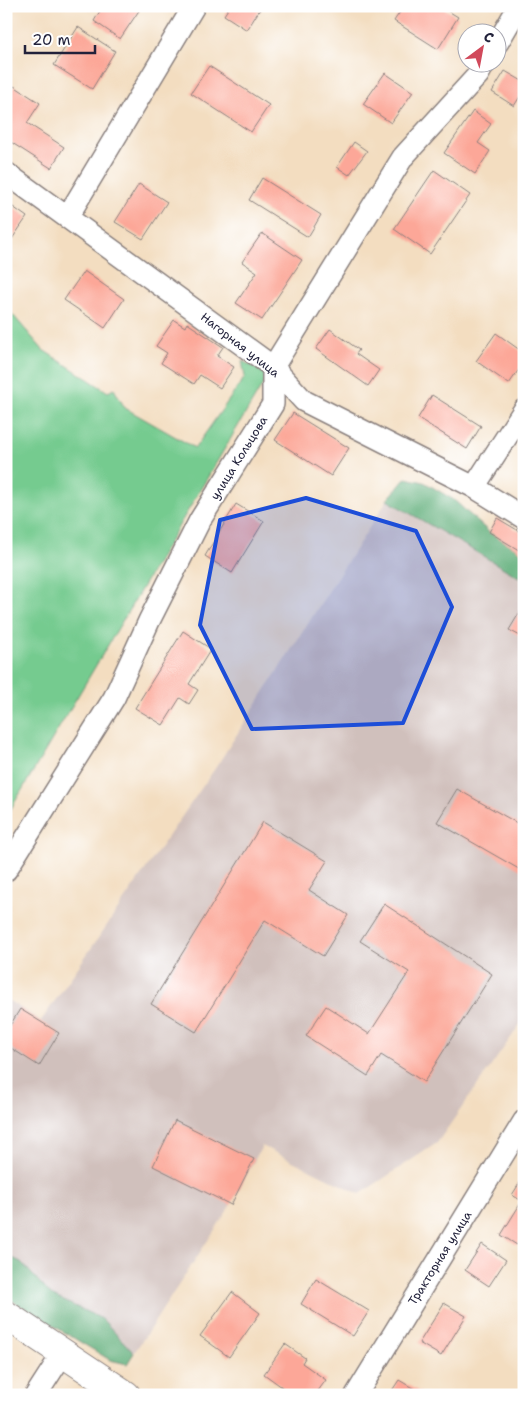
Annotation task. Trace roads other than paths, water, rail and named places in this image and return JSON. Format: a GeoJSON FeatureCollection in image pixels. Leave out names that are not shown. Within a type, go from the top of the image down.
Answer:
{"type":"FeatureCollection","features":[{"type":"Feature","properties":{"kind":"street"},"geometry":{"type":"LineString","coordinates":[[68,216],[194,6]]}},
{"type":"Feature","properties":{"kind":"street"},"geometry":{"type":"LineString","coordinates":[[508,24],[518,6]]}},
{"type":"Feature","properties":{"kind":"street"},"geometry":{"type":"LineString","coordinates":[[273,367],[404,157],[480,72]]}},
{"type":"Feature","properties":{"kind":"street","name":"Нагорная улица"},"geometry":{"type":"LineString","coordinates":[[6,173],[68,216],[273,367],[304,401],[474,487],[524,518]]}},
{"type":"Feature","properties":{"kind":"street","name":"улица Кольцова"},"geometry":{"type":"LineString","coordinates":[[6,870],[114,698],[149,621],[200,520],[273,404],[273,367]]}},
{"type":"Feature","properties":{"kind":"street"},"geometry":{"type":"LineString","coordinates":[[474,487],[524,410]]}},
{"type":"Feature","properties":{"kind":"street","name":"Тракторная улица"},"geometry":{"type":"LineString","coordinates":[[356,1395],[524,1121]]}},
{"type":"Feature","properties":{"kind":"street"},"geometry":{"type":"LineString","coordinates":[[6,1315],[126,1395]]}},
{"type":"Feature","properties":{"kind":"street"},"geometry":{"type":"LineString","coordinates":[[36,1395],[64,1352]]}}]}
